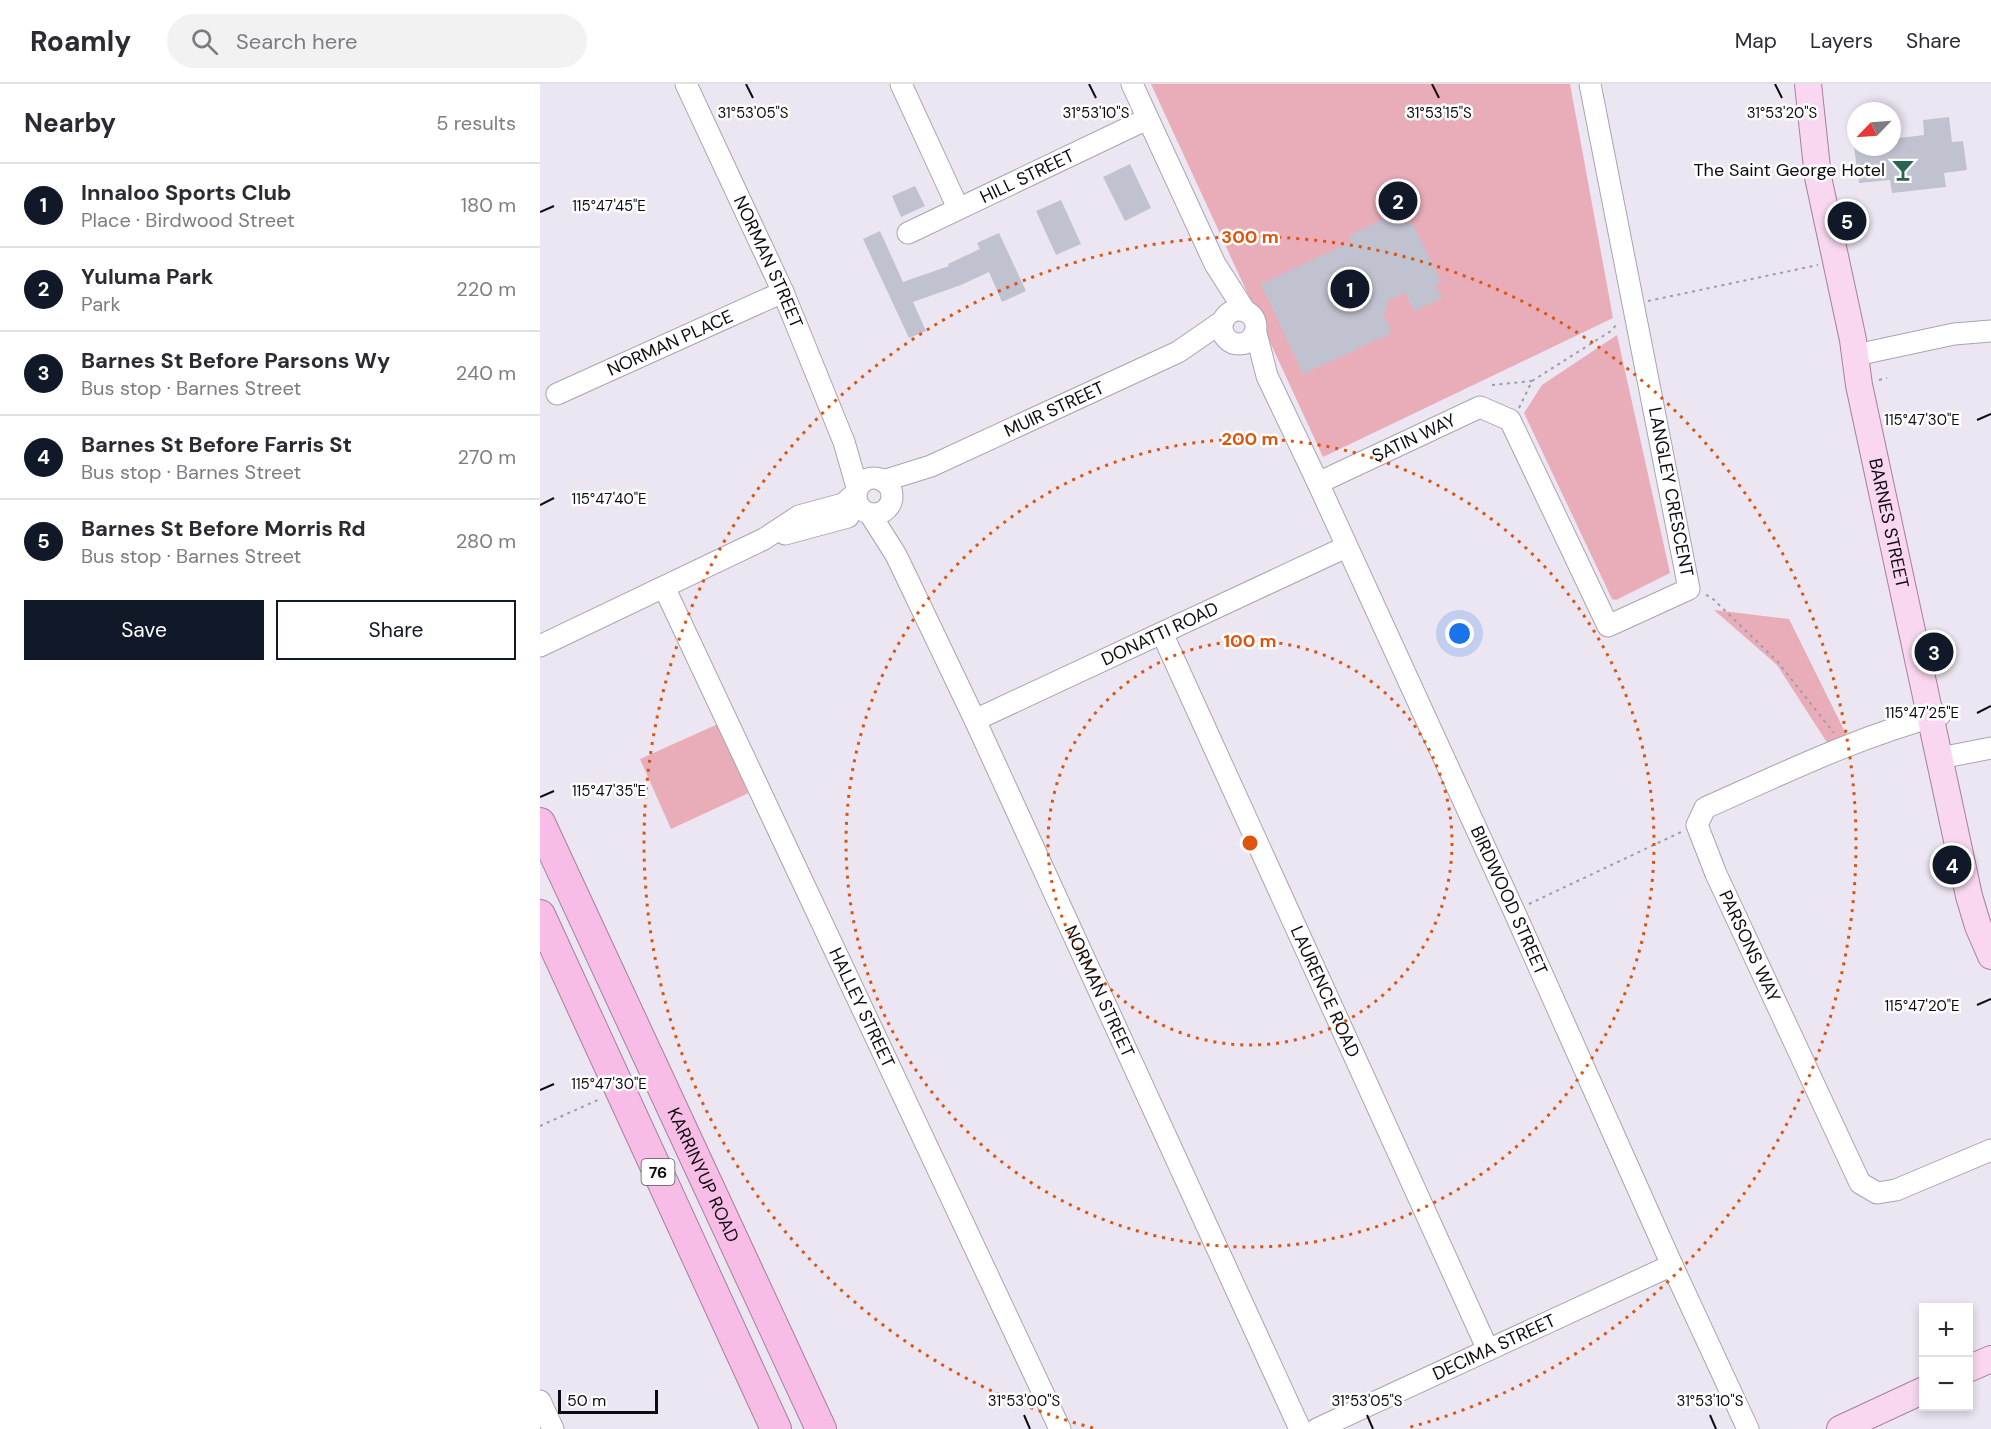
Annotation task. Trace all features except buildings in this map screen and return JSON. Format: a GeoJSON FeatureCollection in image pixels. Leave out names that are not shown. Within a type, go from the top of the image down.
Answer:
{"type":"FeatureCollection","features":[{"type":"Feature","properties":{"kind":"highway","name":"KARRINYUP ROAD"},"geometry":{"type":"LineString","coordinates":[[540,823],[821,1429]]}},
{"type":"Feature","properties":{"kind":"highway","name":"76"},"geometry":{"type":"LineString","coordinates":[[540,915],[776,1429]]}},
{"type":"Feature","properties":{"kind":"main road","name":"BARNES STREET"},"geometry":{"type":"LineString","coordinates":[[1808,84],[1818,177],[1863,361],[1874,393],[1935,716],[1980,895],[1991,928]]}},
{"type":"Feature","properties":{"kind":"main road","name":"BARNES STREET"},"geometry":{"type":"LineString","coordinates":[[1819,84],[1831,178],[1863,361]]}},
{"type":"Feature","properties":{"kind":"main road","name":"BARNES STREET"},"geometry":{"type":"LineString","coordinates":[[1945,756],[1969,896],[1978,926],[1991,956]]}},
{"type":"Feature","properties":{"kind":"main road"},"geometry":{"type":"LineString","coordinates":[[1973,1368],[1991,1359]]}},
{"type":"Feature","properties":{"kind":"main road"},"geometry":{"type":"LineString","coordinates":[[1973,1383],[1991,1375]]}},
{"type":"Feature","properties":{"kind":"main road"},"geometry":{"type":"LineString","coordinates":[[1840,1429],[1919,1392]]}},
{"type":"Feature","properties":{"kind":"main road"},"geometry":{"type":"LineString","coordinates":[[1872,1429],[1919,1408]]}},
{"type":"Feature","properties":{"kind":"street","name":"NORMAN STREET"},"geometry":{"type":"LineString","coordinates":[[686,84],[783,292],[844,442],[873,497],[896,555],[975,720],[1300,1429]]}},
{"type":"Feature","properties":{"kind":"street"},"geometry":{"type":"LineString","coordinates":[[901,84],[958,208]]}},
{"type":"Feature","properties":{"kind":"street"},"geometry":{"type":"LineString","coordinates":[[1132,84],[1215,264],[1245,310],[1255,320],[1256,333],[1251,340],[1234,343],[1224,334],[1224,319],[1215,264]]}},
{"type":"Feature","properties":{"kind":"street","name":"LANGLEY CRESCENT"},"geometry":{"type":"LineString","coordinates":[[1510,420],[1608,626],[1689,589],[1590,84]]}},
{"type":"Feature","properties":{"kind":"street","name":"HILL STREET"},"geometry":{"type":"LineString","coordinates":[[908,233],[1147,119]]}},
{"type":"Feature","properties":{"kind":"street","name":"NORMAN PLACE"},"geometry":{"type":"LineString","coordinates":[[557,394],[783,292]]}},
{"type":"Feature","properties":{"kind":"street"},"geometry":{"type":"LineString","coordinates":[[1224,319],[1232,311],[1245,310]]}},
{"type":"Feature","properties":{"kind":"street","name":"MUIR STREET"},"geometry":{"type":"LineString","coordinates":[[540,646],[765,539],[799,516],[873,497],[931,466],[1179,352],[1224,319]]}},
{"type":"Feature","properties":{"kind":"street"},"geometry":{"type":"LineString","coordinates":[[1863,361],[1954,334],[1991,331]]}},
{"type":"Feature","properties":{"kind":"street","name":"BIRDWOOD STREET"},"geometry":{"type":"LineString","coordinates":[[1256,333],[1267,376],[1514,911],[1748,1429]]}},
{"type":"Feature","properties":{"kind":"street"},"geometry":{"type":"LineString","coordinates":[[1863,361],[1991,342]]}},
{"type":"Feature","properties":{"kind":"street","name":"MUIR STREET"},"geometry":{"type":"LineString","coordinates":[[1179,352],[1234,343]]}},
{"type":"Feature","properties":{"kind":"street","name":"BIRDWOOD STREET"},"geometry":{"type":"LineString","coordinates":[[1234,343],[1267,376]]}},
{"type":"Feature","properties":{"kind":"street","name":"SATIN WAY"},"geometry":{"type":"LineString","coordinates":[[1318,483],[1480,407],[1510,420]]}},
{"type":"Feature","properties":{"kind":"street","name":"DONATTI ROAD"},"geometry":{"type":"LineString","coordinates":[[975,720],[1346,547]]}},
{"type":"Feature","properties":{"kind":"street","name":"HALLEY STREET"},"geometry":{"type":"LineString","coordinates":[[664,587],[1060,1429]]}},
{"type":"Feature","properties":{"kind":"street","name":"LAURENCE ROAD"},"geometry":{"type":"LineString","coordinates":[[1162,633],[1488,1350]]}},
{"type":"Feature","properties":{"kind":"street"},"geometry":{"type":"LineString","coordinates":[[1697,825],[1705,808],[1898,725],[1935,716]]}},
{"type":"Feature","properties":{"kind":"street"},"geometry":{"type":"LineString","coordinates":[[1945,756],[1991,748]]}},
{"type":"Feature","properties":{"kind":"street","name":"PARSONS WAY"},"geometry":{"type":"LineString","coordinates":[[1697,825],[1716,874],[1860,1183],[1877,1193],[1896,1190],[1991,1150]]}},
{"type":"Feature","properties":{"kind":"street","name":"DECIMA STREET"},"geometry":{"type":"LineString","coordinates":[[1317,1429],[1672,1265]]}},
{"type":"Feature","properties":{"kind":"street"},"geometry":{"type":"LineString","coordinates":[[540,1401],[553,1429]]}},
{"type":"Feature","properties":{"kind":"path"},"geometry":{"type":"LineString","coordinates":[[1492,385],[1532,381],[1611,331],[1634,304],[1818,264]]}},
{"type":"Feature","properties":{"kind":"path"},"geometry":{"type":"LineString","coordinates":[[1510,420],[1523,404],[1532,381]]}},
{"type":"Feature","properties":{"kind":"path"},"geometry":{"type":"LineString","coordinates":[[1689,589],[1712,597],[1777,661],[1827,726],[1846,746]]}},
{"type":"Feature","properties":{"kind":"path"},"geometry":{"type":"LineString","coordinates":[[1514,911],[1697,825]]}},
{"type":"Feature","properties":{"kind":"path"},"geometry":{"type":"LineString","coordinates":[[540,1126],[605,1096]]}},
{"type":"Feature","properties":{"kind":"shaded area"},"geometry":{"type":"Polygon","coordinates":[[[1151,84],[1570,84],[1613,318],[1323,457],[1151,84]]]}},
{"type":"Feature","properties":{"kind":"shaded area"},"geometry":{"type":"Polygon","coordinates":[[[1617,335],[1670,573],[1616,600],[1612,599],[1524,413],[1542,385],[1617,335]]]}},
{"type":"Feature","properties":{"kind":"shaded area"},"geometry":{"type":"Polygon","coordinates":[[[1714,610],[1789,619],[1846,734],[1828,744],[1777,665],[1714,610]]]}},
{"type":"Feature","properties":{"kind":"shaded area"},"geometry":{"type":"Polygon","coordinates":[[[727,720],[753,791],[671,829],[640,759],[727,720]]]}},
{"type":"Feature","properties":{"kind":"place","name":"The Saint George Hotel"},"geometry":{"type":"Point","coordinates":[1903,170]}},
{"type":"Feature","properties":{"kind":"place","name":"Yuluma Park"},"geometry":{"type":"Point","coordinates":[1398,201]}},
{"type":"Feature","properties":{"kind":"place","name":"Barnes St Before Morris Rd"},"geometry":{"type":"Point","coordinates":[1847,221]}},
{"type":"Feature","properties":{"kind":"place","name":"Innaloo Sports Club"},"geometry":{"type":"Point","coordinates":[1350,289]}},
{"type":"Feature","properties":{"kind":"place","name":"Barnes St Before Parsons Wy"},"geometry":{"type":"Point","coordinates":[1934,652]}},
{"type":"Feature","properties":{"kind":"place","name":"Barnes St Before Farris St"},"geometry":{"type":"Point","coordinates":[1952,865]}}]}
